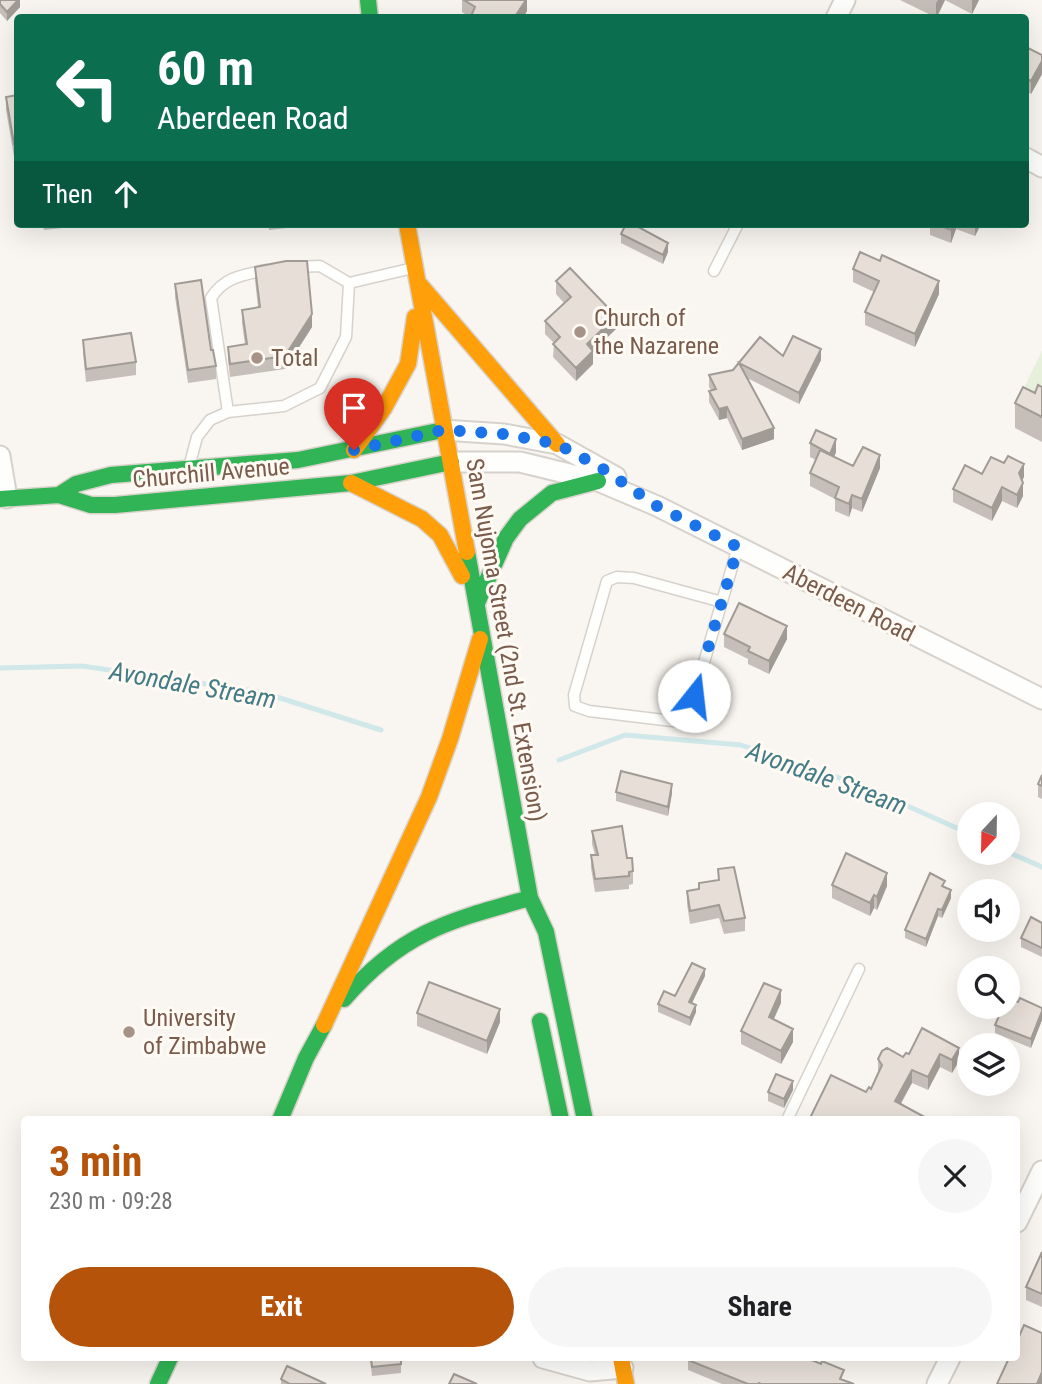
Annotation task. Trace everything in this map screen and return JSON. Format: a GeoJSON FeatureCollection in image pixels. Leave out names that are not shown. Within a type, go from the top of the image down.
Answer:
{"type":"FeatureCollection","features":[{"type":"Feature","properties":{"kind":"main road","name":"Sam Nujoma Street (2nd St. Extension)"},"geometry":{"type":"LineString","coordinates":[[408,228],[530,898],[546,932],[584,1116]]}},
{"type":"Feature","properties":{"kind":"main road"},"geometry":{"type":"LineString","coordinates":[[420,285],[557,444]]}},
{"type":"Feature","properties":{"kind":"main road"},"geometry":{"type":"LineString","coordinates":[[354,450],[384,408],[408,365],[420,285]]}},
{"type":"Feature","properties":{"kind":"main road","name":"Churchill Avenue"},"geometry":{"type":"LineString","coordinates":[[59,495],[87,480],[189,467],[298,460],[443,430]]}},
{"type":"Feature","properties":{"kind":"main road","name":"Churchill Avenue"},"geometry":{"type":"LineString","coordinates":[[4,498],[59,495],[91,505],[115,505],[351,483],[451,462]]}},
{"type":"Feature","properties":{"kind":"main road"},"geometry":{"type":"LineString","coordinates":[[477,603],[506,538],[520,519],[552,493],[598,481]]}},
{"type":"Feature","properties":{"kind":"main road"},"geometry":{"type":"LineString","coordinates":[[351,483],[422,519],[440,535],[477,603]]}},
{"type":"Feature","properties":{"kind":"main road"},"geometry":{"type":"LineString","coordinates":[[282,1116],[357,946],[429,798],[481,635]]}},
{"type":"Feature","properties":{"kind":"main road","name":"Sam Nujoma Street (2nd St. Extension)"},"geometry":{"type":"LineString","coordinates":[[524,919],[530,898]]}},
{"type":"Feature","properties":{"kind":"main road"},"geometry":{"type":"LineString","coordinates":[[324,1025],[372,967],[417,934],[466,916],[530,898]]}},
{"type":"Feature","properties":{"kind":"main road"},"geometry":{"type":"LineString","coordinates":[[536,999],[560,1116]]}},
{"type":"Feature","properties":{"kind":"main road"},"geometry":{"type":"LineString","coordinates":[[158,1384],[169,1361]]}},
{"type":"Feature","properties":{"kind":"street","name":"Aberdeen Road"},"geometry":{"type":"LineString","coordinates":[[443,430],[504,434],[557,444],[600,467],[657,506]]}},
{"type":"Feature","properties":{"kind":"street"},"geometry":{"type":"LineString","coordinates":[[0,456],[4,498]]}},
{"type":"Feature","properties":{"kind":"street","name":"Aberdeen Road"},"geometry":{"type":"LineString","coordinates":[[451,462],[520,462],[598,481],[657,506],[1042,699]]}},
{"type":"Feature","properties":{"kind":"street"},"geometry":{"type":"LineString","coordinates":[[1020,1216],[1042,1171]]}},
{"type":"Feature","properties":{"kind":"street"},"geometry":{"type":"LineString","coordinates":[[554,1361],[590,1371],[623,1370]]}},
{"type":"Feature","properties":{"kind":"street"},"geometry":{"type":"LineString","coordinates":[[937,1384],[948,1361]]}},
{"type":"Feature","properties":{"kind":"lane"},"geometry":{"type":"LineString","coordinates":[[714,271],[736,228]]}},
{"type":"Feature","properties":{"kind":"lane"},"geometry":{"type":"LineString","coordinates":[[228,412],[211,298],[218,287],[231,278],[278,267],[320,266],[349,283],[415,267]]}},
{"type":"Feature","properties":{"kind":"lane"},"geometry":{"type":"LineString","coordinates":[[189,467],[202,428],[210,420],[228,412],[284,406],[320,388],[346,337],[349,283]]}},
{"type":"Feature","properties":{"kind":"lane"},"geometry":{"type":"LineString","coordinates":[[722,601],[634,578],[617,577],[607,581],[574,695],[575,705],[589,711],[681,722],[687,720],[738,547]]}},
{"type":"Feature","properties":{"kind":"lane"},"geometry":{"type":"LineString","coordinates":[[789,1116],[859,969]]}},
{"type":"Feature","properties":{"kind":"green space"},"geometry":{"type":"Polygon","coordinates":[[[1042,351],[1042,402],[1021,394],[1042,351]]]}},
{"type":"Feature","properties":{"kind":"building"},"geometry":{"type":"Polygon","coordinates":[[[0,0],[18,0],[7,12],[0,0]]]}},
{"type":"Feature","properties":{"kind":"building"},"geometry":{"type":"Polygon","coordinates":[[[464,0],[526,0],[517,14],[472,14],[475,7],[464,0]]]}},
{"type":"Feature","properties":{"kind":"building"},"geometry":{"type":"Polygon","coordinates":[[[1029,48],[1042,55],[1042,61],[1031,81],[1029,48]]]}},
{"type":"Feature","properties":{"kind":"building"},"geometry":{"type":"Polygon","coordinates":[[[14,96],[14,144],[6,97],[14,96]]]}},
{"type":"Feature","properties":{"kind":"building"},"geometry":{"type":"Polygon","coordinates":[[[624,228],[640,228],[668,243],[663,255],[621,234],[624,228]]]}},
{"type":"Feature","properties":{"kind":"building"},"geometry":{"type":"Polygon","coordinates":[[[860,252],[880,261],[882,255],[939,281],[915,334],[865,312],[879,281],[853,269],[860,252]]]}},
{"type":"Feature","properties":{"kind":"building"},"geometry":{"type":"Polygon","coordinates":[[[286,261],[307,261],[312,314],[285,356],[230,364],[228,347],[247,344],[242,310],[260,307],[255,267],[286,261]]]}},
{"type":"Feature","properties":{"kind":"building","name":"Church of the Nazarene"},"geometry":{"type":"Polygon","coordinates":[[[570,268],[616,316],[587,344],[593,351],[576,368],[553,344],[560,337],[545,321],[571,297],[556,281],[570,268]]]}},
{"type":"Feature","properties":{"kind":"building"},"geometry":{"type":"Polygon","coordinates":[[[201,280],[211,350],[216,366],[188,370],[175,284],[201,280]]]}},
{"type":"Feature","properties":{"kind":"building"},"geometry":{"type":"Polygon","coordinates":[[[131,333],[136,362],[86,369],[83,340],[131,333]]]}},
{"type":"Feature","properties":{"kind":"building"},"geometry":{"type":"Polygon","coordinates":[[[793,336],[821,349],[799,393],[739,363],[774,428],[742,439],[727,407],[719,409],[709,391],[716,389],[709,375],[733,370],[760,337],[783,356],[793,336]]]}},
{"type":"Feature","properties":{"kind":"building"},"geometry":{"type":"Polygon","coordinates":[[[1038,385],[1042,387],[1042,417],[1015,403],[1023,387],[1035,393],[1038,385]]]}},
{"type":"Feature","properties":{"kind":"building"},"geometry":{"type":"Polygon","coordinates":[[[816,430],[836,439],[830,454],[810,443],[816,430]]]}},
{"type":"Feature","properties":{"kind":"building"},"geometry":{"type":"Polygon","coordinates":[[[863,447],[880,455],[862,499],[852,495],[849,504],[835,498],[839,487],[810,473],[820,450],[853,466],[863,447]]]}},
{"type":"Feature","properties":{"kind":"building"},"geometry":{"type":"Polygon","coordinates":[[[1008,456],[1024,464],[1019,473],[1023,483],[1017,495],[1002,487],[992,508],[953,489],[965,465],[982,474],[991,457],[1004,463],[1008,456]]]}},
{"type":"Feature","properties":{"kind":"building"},"geometry":{"type":"Polygon","coordinates":[[[739,603],[787,626],[769,661],[748,651],[750,647],[724,634],[739,603]]]}},
{"type":"Feature","properties":{"kind":"building"},"geometry":{"type":"Polygon","coordinates":[[[621,771],[672,784],[668,807],[616,792],[621,771]]]}},
{"type":"Feature","properties":{"kind":"building"},"geometry":{"type":"Polygon","coordinates":[[[622,826],[627,858],[632,858],[633,871],[629,872],[629,876],[595,879],[591,855],[598,855],[592,831],[622,826]]]}},
{"type":"Feature","properties":{"kind":"building"},"geometry":{"type":"Polygon","coordinates":[[[846,853],[887,873],[877,897],[874,895],[870,903],[832,885],[846,853]]]}},
{"type":"Feature","properties":{"kind":"building"},"geometry":{"type":"Polygon","coordinates":[[[734,867],[745,918],[724,921],[719,905],[690,911],[687,891],[699,889],[699,883],[719,880],[718,869],[734,867]]]}},
{"type":"Feature","properties":{"kind":"building"},"geometry":{"type":"Polygon","coordinates":[[[930,873],[945,881],[942,886],[951,890],[942,910],[938,909],[926,939],[905,930],[930,873]]]}},
{"type":"Feature","properties":{"kind":"building"},"geometry":{"type":"Polygon","coordinates":[[[1031,917],[1042,923],[1042,948],[1021,938],[1031,917]]]}},
{"type":"Feature","properties":{"kind":"building"},"geometry":{"type":"Polygon","coordinates":[[[692,963],[705,969],[689,1002],[696,1005],[690,1018],[658,1004],[664,991],[675,996],[692,963]]]}},
{"type":"Feature","properties":{"kind":"building"},"geometry":{"type":"Polygon","coordinates":[[[429,982],[500,1009],[487,1041],[417,1013],[429,982]]]}},
{"type":"Feature","properties":{"kind":"building"},"geometry":{"type":"Polygon","coordinates":[[[764,983],[781,990],[769,1017],[793,1029],[781,1051],[741,1031],[764,983]]]}},
{"type":"Feature","properties":{"kind":"building"},"geometry":{"type":"Polygon","coordinates":[[[1020,998],[1042,1008],[1031,1039],[995,1025],[998,1019],[1020,1019],[1020,998]]]}},
{"type":"Feature","properties":{"kind":"building"},"geometry":{"type":"Polygon","coordinates":[[[922,1028],[957,1047],[952,1060],[940,1054],[928,1077],[912,1070],[895,1101],[923,1116],[811,1116],[831,1075],[866,1092],[869,1087],[871,1089],[882,1065],[878,1059],[882,1051],[887,1048],[903,1057],[906,1053],[909,1054],[922,1028]]]}},
{"type":"Feature","properties":{"kind":"building"},"geometry":{"type":"Polygon","coordinates":[[[776,1074],[793,1081],[784,1099],[768,1092],[776,1074]]]}},
{"type":"Feature","properties":{"kind":"building"},"geometry":{"type":"Polygon","coordinates":[[[1042,1252],[1042,1294],[1026,1287],[1042,1252]]]}},
{"type":"Feature","properties":{"kind":"building"},"geometry":{"type":"Polygon","coordinates":[[[1024,1325],[1042,1333],[1042,1372],[1037,1384],[997,1384],[1008,1361],[1020,1361],[1020,1334],[1024,1325]]]}},
{"type":"Feature","properties":{"kind":"building"},"geometry":{"type":"Polygon","coordinates":[[[371,1361],[401,1361],[401,1364],[372,1367],[371,1361]]]}},
{"type":"Feature","properties":{"kind":"building"},"geometry":{"type":"Polygon","coordinates":[[[690,1361],[814,1361],[821,1364],[822,1361],[844,1370],[840,1379],[854,1384],[759,1383],[748,1384],[690,1361]]]}},
{"type":"Feature","properties":{"kind":"building"},"geometry":{"type":"Polygon","coordinates":[[[287,1366],[326,1384],[290,1384],[281,1379],[287,1366]]]}},
{"type":"Feature","properties":{"kind":"building"},"geometry":{"type":"Polygon","coordinates":[[[454,1374],[477,1384],[449,1384],[454,1374]]]}},
{"type":"Feature","properties":{"kind":"waterway","name":"Avondale Stream"},"geometry":{"type":"LineString","coordinates":[[0,668],[82,666],[261,692],[381,730]]}},
{"type":"Feature","properties":{"kind":"waterway","name":"Avondale Stream"},"geometry":{"type":"LineString","coordinates":[[559,760],[625,735],[741,745],[863,786],[957,828]]}},
{"type":"Feature","properties":{"kind":"waterway","name":"Avondale Stream"},"geometry":{"type":"LineString","coordinates":[[1020,857],[1042,867]]}},
{"type":"Feature","properties":{"kind":"traffic: fast"},"geometry":{"type":"LineString","coordinates":[[368,0],[370,14]]}},
{"type":"Feature","properties":{"kind":"traffic: fast"},"geometry":{"type":"LineString","coordinates":[[59,495],[76,484],[111,475],[298,460],[443,430]]}},
{"type":"Feature","properties":{"kind":"traffic: fast"},"geometry":{"type":"LineString","coordinates":[[0,499],[59,495],[91,505],[115,505],[351,483],[451,462]]}},
{"type":"Feature","properties":{"kind":"traffic: fast"},"geometry":{"type":"LineString","coordinates":[[477,603],[506,538],[520,519],[552,493],[598,481]]}},
{"type":"Feature","properties":{"kind":"traffic: fast"},"geometry":{"type":"LineString","coordinates":[[467,552],[530,898],[546,932],[584,1116]]}},
{"type":"Feature","properties":{"kind":"traffic: fast"},"geometry":{"type":"LineString","coordinates":[[344,999],[386,958],[428,932],[450,922],[530,898]]}},
{"type":"Feature","properties":{"kind":"traffic: fast"},"geometry":{"type":"LineString","coordinates":[[540,1021],[560,1116]]}},
{"type":"Feature","properties":{"kind":"traffic: fast"},"geometry":{"type":"LineString","coordinates":[[282,1116],[306,1058],[324,1025]]}},
{"type":"Feature","properties":{"kind":"traffic: fast"},"geometry":{"type":"LineString","coordinates":[[158,1384],[169,1361]]}},
{"type":"Feature","properties":{"kind":"traffic: slow"},"geometry":{"type":"LineString","coordinates":[[408,228],[467,552]]}},
{"type":"Feature","properties":{"kind":"traffic: slow"},"geometry":{"type":"LineString","coordinates":[[420,285],[557,444]]}},
{"type":"Feature","properties":{"kind":"traffic: slow"},"geometry":{"type":"LineString","coordinates":[[354,450],[384,408],[408,364],[415,317]]}},
{"type":"Feature","properties":{"kind":"traffic: slow"},"geometry":{"type":"LineString","coordinates":[[351,483],[422,519],[440,535],[462,576]]}},
{"type":"Feature","properties":{"kind":"traffic: slow"},"geometry":{"type":"LineString","coordinates":[[324,1025],[429,797],[450,739],[480,639]]}},
{"type":"Feature","properties":{"kind":"traffic: slow"},"geometry":{"type":"LineString","coordinates":[[622,1361],[626,1384]]}},
{"type":"Feature","properties":{"kind":"place","name":"Church of the Nazarene"},"geometry":{"type":"Point","coordinates":[580,332]}},
{"type":"Feature","properties":{"kind":"place","name":"Total"},"geometry":{"type":"Point","coordinates":[257,358]}},
{"type":"Feature","properties":{"kind":"place","name":"University of Zimbabwe"},"geometry":{"type":"Point","coordinates":[129,1032]}},
{"type":"Feature","properties":{"kind":"route"},"geometry":{"type":"LineString","coordinates":[[354,450],[443,430],[504,434],[557,444],[600,467],[657,506],[738,547],[694,696]]}}]}
